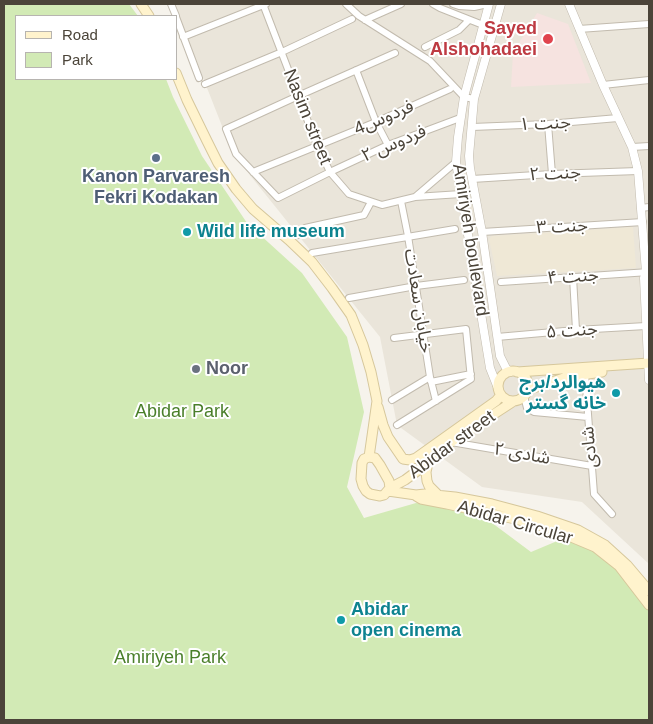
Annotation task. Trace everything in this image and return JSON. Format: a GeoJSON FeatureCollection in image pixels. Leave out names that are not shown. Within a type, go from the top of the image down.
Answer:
{"type":"FeatureCollection","features":[{"type":"Feature","properties":{"kind":"main road"},"geometry":{"type":"LineString","coordinates":[[141,4],[149,15]]}},
{"type":"Feature","properties":{"kind":"main road"},"geometry":{"type":"LineString","coordinates":[[178,77],[218,163],[236,190],[253,209],[312,262],[351,316],[363,345],[377,401],[369,457]]}},
{"type":"Feature","properties":{"kind":"main road"},"geometry":{"type":"LineString","coordinates":[[649,366],[595,372],[554,381],[525,393],[521,398],[514,401],[509,400],[499,391],[498,383],[502,376],[513,372],[649,366]]}},
{"type":"Feature","properties":{"kind":"main road"},"geometry":{"type":"LineString","coordinates":[[513,372],[524,377],[527,381],[525,393]]}},
{"type":"Feature","properties":{"kind":"main road","name":"Abidar street"},"geometry":{"type":"LineString","coordinates":[[377,401],[388,438],[403,459],[410,460],[416,458],[496,402],[499,391]]}},
{"type":"Feature","properties":{"kind":"main road","name":"Abidar street"},"geometry":{"type":"LineString","coordinates":[[389,489],[406,480],[451,442],[514,401]]}},
{"type":"Feature","properties":{"kind":"main road"},"geometry":{"type":"LineString","coordinates":[[374,458],[380,465],[389,480],[389,489],[384,495],[380,496],[366,491],[361,479],[364,459],[374,458]]}},
{"type":"Feature","properties":{"kind":"main road"},"geometry":{"type":"LineString","coordinates":[[428,463],[427,481],[438,496]]}},
{"type":"Feature","properties":{"kind":"main road","name":"Abidar Circular"},"geometry":{"type":"LineString","coordinates":[[389,489],[416,495],[456,497],[492,504],[537,516],[578,530],[605,545],[627,565],[649,591]]}},
{"type":"Feature","properties":{"kind":"main road","name":"Abidar Circular"},"geometry":{"type":"LineString","coordinates":[[416,495],[421,499],[552,529],[595,547],[619,566],[649,605]]}},
{"type":"Feature","properties":{"kind":"street"},"geometry":{"type":"LineString","coordinates":[[184,37],[265,4]]}},
{"type":"Feature","properties":{"kind":"street","name":"Nasim street"},"geometry":{"type":"LineString","coordinates":[[265,4],[317,145],[330,172],[349,194],[382,205],[415,197],[456,162]]}},
{"type":"Feature","properties":{"kind":"street"},"geometry":{"type":"LineString","coordinates":[[346,4],[358,16],[430,61],[464,98],[474,99]]}},
{"type":"Feature","properties":{"kind":"street"},"geometry":{"type":"LineString","coordinates":[[364,20],[401,4]]}},
{"type":"Feature","properties":{"kind":"street"},"geometry":{"type":"LineString","coordinates":[[433,4],[483,25]]}},
{"type":"Feature","properties":{"kind":"street"},"geometry":{"type":"LineString","coordinates":[[454,4],[474,7],[488,4]]}},
{"type":"Feature","properties":{"kind":"street","name":"Amiriyeh boulevard"},"geometry":{"type":"LineString","coordinates":[[488,4],[464,98],[456,162],[490,368],[499,391]]}},
{"type":"Feature","properties":{"kind":"street","name":"Amiriyeh boulevard"},"geometry":{"type":"LineString","coordinates":[[501,4],[474,99],[469,156],[500,356],[506,368],[513,372]]}},
{"type":"Feature","properties":{"kind":"street"},"geometry":{"type":"LineString","coordinates":[[569,4],[603,85],[632,147],[638,171],[645,208],[643,222],[648,274],[644,278],[649,380]]}},
{"type":"Feature","properties":{"kind":"street"},"geometry":{"type":"LineString","coordinates":[[206,84],[282,52],[352,19]]}},
{"type":"Feature","properties":{"kind":"street"},"geometry":{"type":"LineString","coordinates":[[425,47],[459,30],[469,20]]}},
{"type":"Feature","properties":{"kind":"street"},"geometry":{"type":"LineString","coordinates":[[178,22],[199,78]]}},
{"type":"Feature","properties":{"kind":"street"},"geometry":{"type":"LineString","coordinates":[[579,29],[649,24]]}},
{"type":"Feature","properties":{"kind":"street"},"geometry":{"type":"LineString","coordinates":[[253,172],[236,154],[226,129],[395,53]]}},
{"type":"Feature","properties":{"kind":"street"},"geometry":{"type":"LineString","coordinates":[[356,70],[376,122],[388,145]]}},
{"type":"Feature","properties":{"kind":"street"},"geometry":{"type":"LineString","coordinates":[[603,85],[649,80]]}},
{"type":"Feature","properties":{"kind":"street","name":"فردوس4"},"geometry":{"type":"LineString","coordinates":[[253,172],[376,122],[450,89]]}},
{"type":"Feature","properties":{"kind":"street","name":"فردوس ۲"},"geometry":{"type":"LineString","coordinates":[[253,172],[278,198],[388,145],[460,118]]}},
{"type":"Feature","properties":{"kind":"street","name":"جنت ۱"},"geometry":{"type":"LineString","coordinates":[[472,127],[548,124],[618,118]]}},
{"type":"Feature","properties":{"kind":"street"},"geometry":{"type":"LineString","coordinates":[[548,124],[552,174]]}},
{"type":"Feature","properties":{"kind":"street"},"geometry":{"type":"LineString","coordinates":[[632,147],[649,146]]}},
{"type":"Feature","properties":{"kind":"street","name":"جنت ۲"},"geometry":{"type":"LineString","coordinates":[[472,179],[638,171]]}},
{"type":"Feature","properties":{"kind":"street"},"geometry":{"type":"LineString","coordinates":[[415,197],[461,194]]}},
{"type":"Feature","properties":{"kind":"street","name":"خیابان سعادت"},"geometry":{"type":"LineString","coordinates":[[401,201],[430,380],[436,401]]}},
{"type":"Feature","properties":{"kind":"street"},"geometry":{"type":"LineString","coordinates":[[298,235],[305,228],[364,215],[372,202]]}},
{"type":"Feature","properties":{"kind":"street","name":"جنت ۳"},"geometry":{"type":"LineString","coordinates":[[482,232],[643,222]]}},
{"type":"Feature","properties":{"kind":"street"},"geometry":{"type":"LineString","coordinates":[[312,253],[455,229]]}},
{"type":"Feature","properties":{"kind":"street","name":"جنت ۴"},"geometry":{"type":"LineString","coordinates":[[501,282],[648,274]]}},
{"type":"Feature","properties":{"kind":"street"},"geometry":{"type":"LineString","coordinates":[[574,278],[576,330]]}},
{"type":"Feature","properties":{"kind":"street"},"geometry":{"type":"LineString","coordinates":[[349,298],[464,280]]}},
{"type":"Feature","properties":{"kind":"street","name":"جنت ۵"},"geometry":{"type":"LineString","coordinates":[[497,337],[646,326]]}},
{"type":"Feature","properties":{"kind":"street"},"geometry":{"type":"LineString","coordinates":[[394,338],[466,328],[472,379],[397,426]]}},
{"type":"Feature","properties":{"kind":"street"},"geometry":{"type":"LineString","coordinates":[[392,400],[430,380],[471,374]]}},
{"type":"Feature","properties":{"kind":"street","name":"شادی"},"geometry":{"type":"LineString","coordinates":[[585,374],[594,494],[612,514]]}},
{"type":"Feature","properties":{"kind":"street"},"geometry":{"type":"LineString","coordinates":[[525,393],[527,408],[534,412],[588,417]]}},
{"type":"Feature","properties":{"kind":"street","name":"شادی ۲"},"geometry":{"type":"LineString","coordinates":[[451,442],[592,466]]}},
{"type":"Feature","properties":{"kind":"shaded area"},"geometry":{"type":"Polygon","coordinates":[[[174,4],[649,4],[649,564],[582,502],[482,487],[397,425],[380,337],[233,154],[174,4]]]}},
{"type":"Feature","properties":{"kind":"shaded area","name":"Sayed Alshohadaei"},"geometry":{"type":"Polygon","coordinates":[[[537,13],[568,24],[591,83],[511,87],[513,53],[537,13]]]}},
{"type":"Feature","properties":{"kind":"shaded area"},"geometry":{"type":"Polygon","coordinates":[[[633,227],[636,268],[497,276],[489,239],[492,236],[633,227]]]}},
{"type":"Feature","properties":{"kind":"green space","name":"Abidar Park"},"geometry":{"type":"Polygon","coordinates":[[[4,4],[129,4],[137,15],[15,15],[15,80],[166,80],[202,156],[247,223],[302,273],[347,337],[364,412],[347,487],[364,518],[416,503],[476,511],[531,552],[562,539],[609,557],[649,609],[649,720],[4,720],[4,4]]]}},
{"type":"Feature","properties":{"kind":"place","name":"Sayed Alshohadaei"},"geometry":{"type":"Point","coordinates":[548,39]}},
{"type":"Feature","properties":{"kind":"place","name":"Kanon Parvaresh Fekri Kodakan"},"geometry":{"type":"Point","coordinates":[156,158]}},
{"type":"Feature","properties":{"kind":"place","name":"Wild life museum"},"geometry":{"type":"Point","coordinates":[187,232]}},
{"type":"Feature","properties":{"kind":"place","name":"Noor"},"geometry":{"type":"Point","coordinates":[196,369]}},
{"type":"Feature","properties":{"kind":"place","name":"هیوالرد/برج خانه گستر"},"geometry":{"type":"Point","coordinates":[616,393]}},
{"type":"Feature","properties":{"kind":"place","name":"Abidar open cinema"},"geometry":{"type":"Point","coordinates":[341,620]}},
{"type":"Feature","properties":{"kind":"park label","name":"Amiriyeh Park"},"geometry":{"type":"Point","coordinates":[170,658]}}]}
